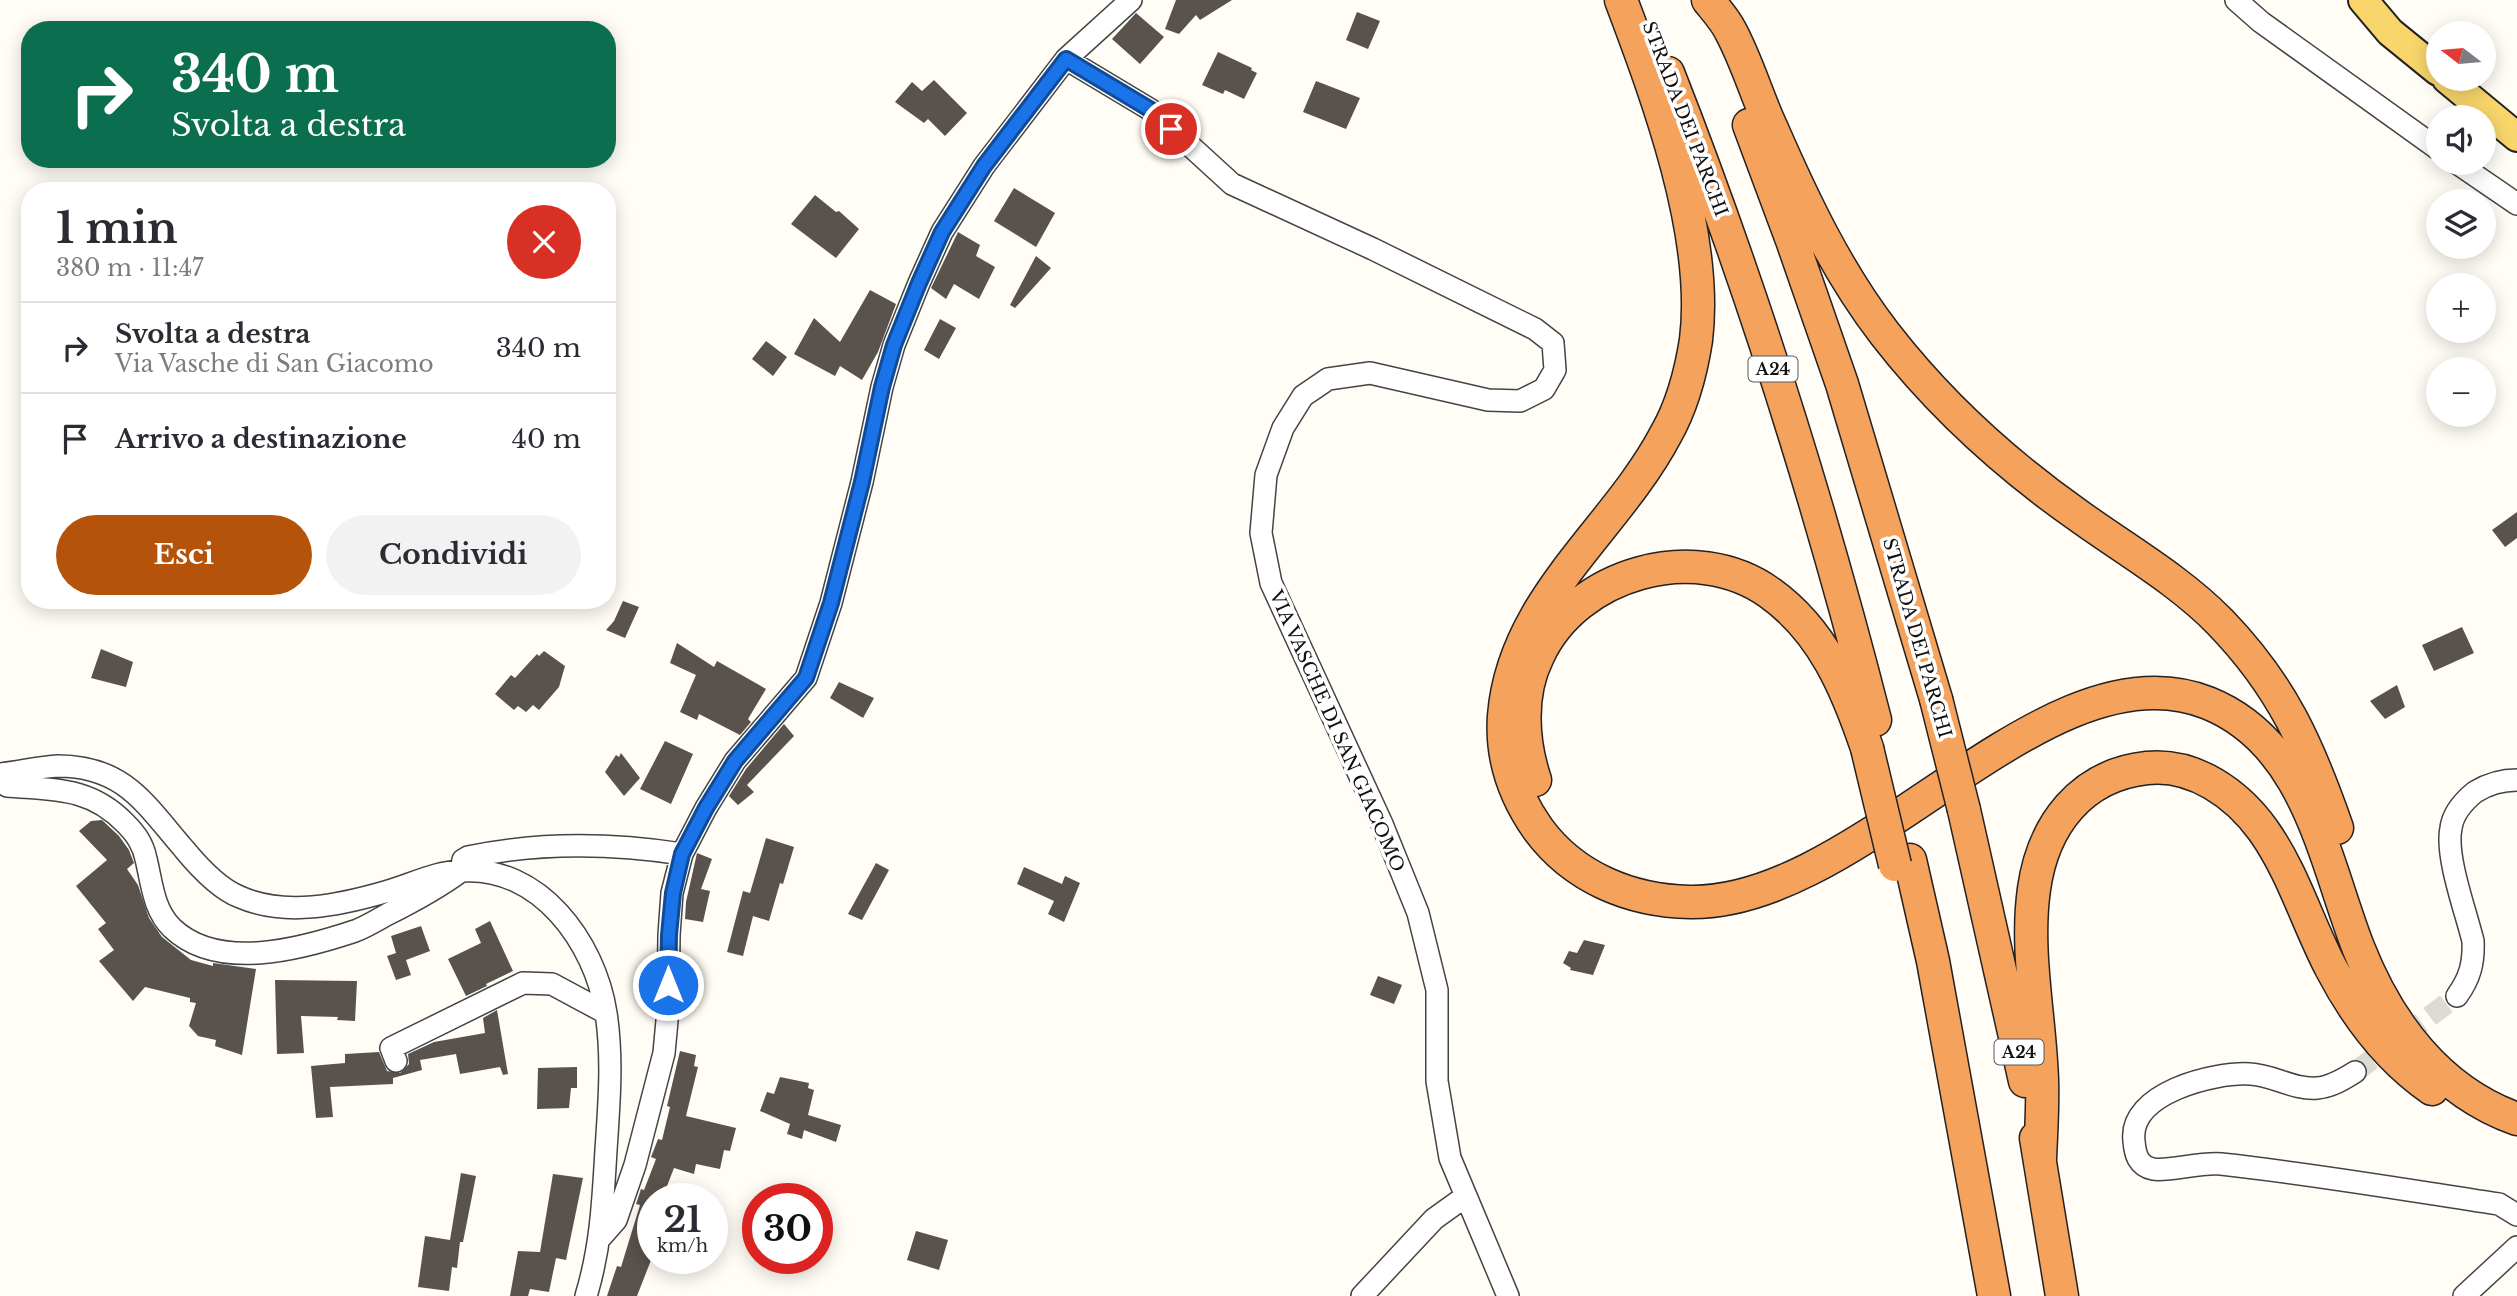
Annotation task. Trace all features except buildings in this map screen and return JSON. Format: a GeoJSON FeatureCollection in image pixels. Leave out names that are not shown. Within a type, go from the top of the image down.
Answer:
{"type":"FeatureCollection","features":[{"type":"Feature","properties":{"kind":"highway"},"geometry":{"type":"LineString","coordinates":[[1621,0],[1667,131],[1691,232],[1698,294],[1696,341],[1684,392],[1667,433],[1618,506],[1548,596],[1526,632],[1513,667],[1506,699],[1503,733],[1507,763],[1516,792],[1546,839],[1577,868],[1595,880],[1623,891],[1661,901],[1703,902],[1743,895],[1784,881],[1821,864],[2009,745],[2058,718],[2116,698],[2142,693],[2179,694],[2210,704],[2246,724],[2271,748],[2290,773],[2309,810],[2360,951],[2407,1039],[2437,1071],[2478,1101],[2517,1119]]}},
{"type":"Feature","properties":{"kind":"highway","name":"STRADA DEI PARCHI"},"geometry":{"type":"LineString","coordinates":[[1639,0],[1702,160],[1798,447],[1846,604],[1874,747],[1902,863],[1933,961],[1994,1296]]}},
{"type":"Feature","properties":{"kind":"highway","name":"STRADA DEI PARCHI"},"geometry":{"type":"LineString","coordinates":[[1699,0],[1793,243],[1842,384],[1936,699],[2017,1037],[2062,1296]]}},
{"type":"Feature","properties":{"kind":"highway"},"geometry":{"type":"LineString","coordinates":[[1708,0],[1730,29],[1771,128],[1831,251],[1859,298],[1886,335],[1937,395],[1974,433],[2014,468],[2178,586],[2218,620],[2266,677],[2284,704],[2310,754],[2375,934],[2409,1007],[2450,1059],[2484,1084],[2517,1099]]}},
{"type":"Feature","properties":{"kind":"highway"},"geometry":{"type":"LineString","coordinates":[[1874,747],[1839,675],[1822,646],[1803,622],[1770,593],[1738,576],[1702,568],[1672,567],[1639,573],[1605,586],[1575,606],[1555,629],[1538,656],[1527,688],[1524,722],[1529,761],[1540,794],[1559,822],[1580,845],[1609,864],[1641,876],[1673,881],[1705,881],[1738,876],[1795,854],[2047,701],[2100,680],[2125,674],[2151,672],[2203,679],[2224,687],[2252,704],[2286,735],[2302,755],[2326,798]]}},
{"type":"Feature","properties":{"kind":"highway"},"geometry":{"type":"LineString","coordinates":[[2040,1159],[2042,1081],[2032,951],[2034,890],[2042,854],[2056,825],[2074,800],[2094,784],[2121,772],[2150,768],[2181,771],[2213,783],[2240,803],[2255,820],[2283,862],[2331,967],[2351,1003],[2372,1034],[2395,1060],[2453,1102],[2479,1114],[2517,1125]]}},
{"type":"Feature","properties":{"kind":"main road"},"geometry":{"type":"LineString","coordinates":[[2362,0],[2390,32],[2426,61]]}},
{"type":"Feature","properties":{"kind":"main road"},"geometry":{"type":"LineString","coordinates":[[2461,91],[2517,137]]}},
{"type":"Feature","properties":{"kind":"street"},"geometry":{"type":"LineString","coordinates":[[601,1237],[616,1220],[635,1165],[664,1053],[671,903],[682,854],[735,761],[806,678],[831,603],[894,345],[942,232],[984,166],[1066,59],[1131,0]]}},
{"type":"Feature","properties":{"kind":"street"},"geometry":{"type":"LineString","coordinates":[[2236,0],[2261,22],[2426,140]]}},
{"type":"Feature","properties":{"kind":"street","name":"VIA VASCHE DI SAN GIACOMO"},"geometry":{"type":"LineString","coordinates":[[1066,59],[1151,110],[1232,184],[1373,249],[1535,329],[1553,344],[1555,370],[1544,389],[1520,401],[1488,400],[1370,373],[1328,379],[1303,396],[1283,428],[1266,475],[1261,533],[1271,583],[1382,824],[1418,913],[1437,990],[1437,1081],[1450,1158],[1508,1296]]}},
{"type":"Feature","properties":{"kind":"street"},"geometry":{"type":"LineString","coordinates":[[2475,175],[2517,204]]}},
{"type":"Feature","properties":{"kind":"street"},"geometry":{"type":"LineString","coordinates":[[586,1296],[601,1237],[610,1085],[606,1013],[599,982],[585,948],[546,900],[516,880],[503,875],[488,871],[461,871],[430,876],[385,892],[322,906],[262,904],[238,897],[219,883],[193,860],[138,796],[119,780],[78,767],[55,766],[0,776],[7,786],[86,795],[111,808],[142,842],[151,891],[170,926],[190,941],[213,950],[245,954],[283,950],[357,930],[433,891],[461,871],[463,860],[468,857],[542,845],[609,846],[682,854]]}},
{"type":"Feature","properties":{"kind":"street"},"geometry":{"type":"LineString","coordinates":[[2457,996],[2465,985],[2474,956],[2473,941],[2450,846],[2451,827],[2466,799],[2493,783],[2517,780]]}},
{"type":"Feature","properties":{"kind":"street"},"geometry":{"type":"LineString","coordinates":[[396,1061],[391,1048],[523,984],[552,984],[606,1013]]}},
{"type":"Feature","properties":{"kind":"street"},"geometry":{"type":"LineString","coordinates":[[2356,1072],[2339,1082],[2317,1088],[2296,1086],[2253,1074],[2230,1074],[2187,1084],[2158,1100],[2140,1114],[2133,1136],[2135,1153],[2142,1164],[2154,1170],[2200,1163],[2300,1174],[2499,1204],[2517,1215]]}},
{"type":"Feature","properties":{"kind":"street"},"geometry":{"type":"LineString","coordinates":[[1363,1296],[1434,1219],[1466,1195]]}},
{"type":"Feature","properties":{"kind":"street"},"geometry":{"type":"LineString","coordinates":[[2464,1296],[2517,1247]]}},
{"type":"Feature","properties":{"kind":"tunnel"},"geometry":{"type":"LineString","coordinates":[[2355,1072],[2457,996]]}},
{"type":"Feature","properties":{"kind":"route"},"geometry":{"type":"LineString","coordinates":[[668,985],[673,893],[682,854],[735,761],[806,678],[831,603],[894,345],[942,232],[984,166],[1066,59],[1151,110],[1171,129]]}}]}
